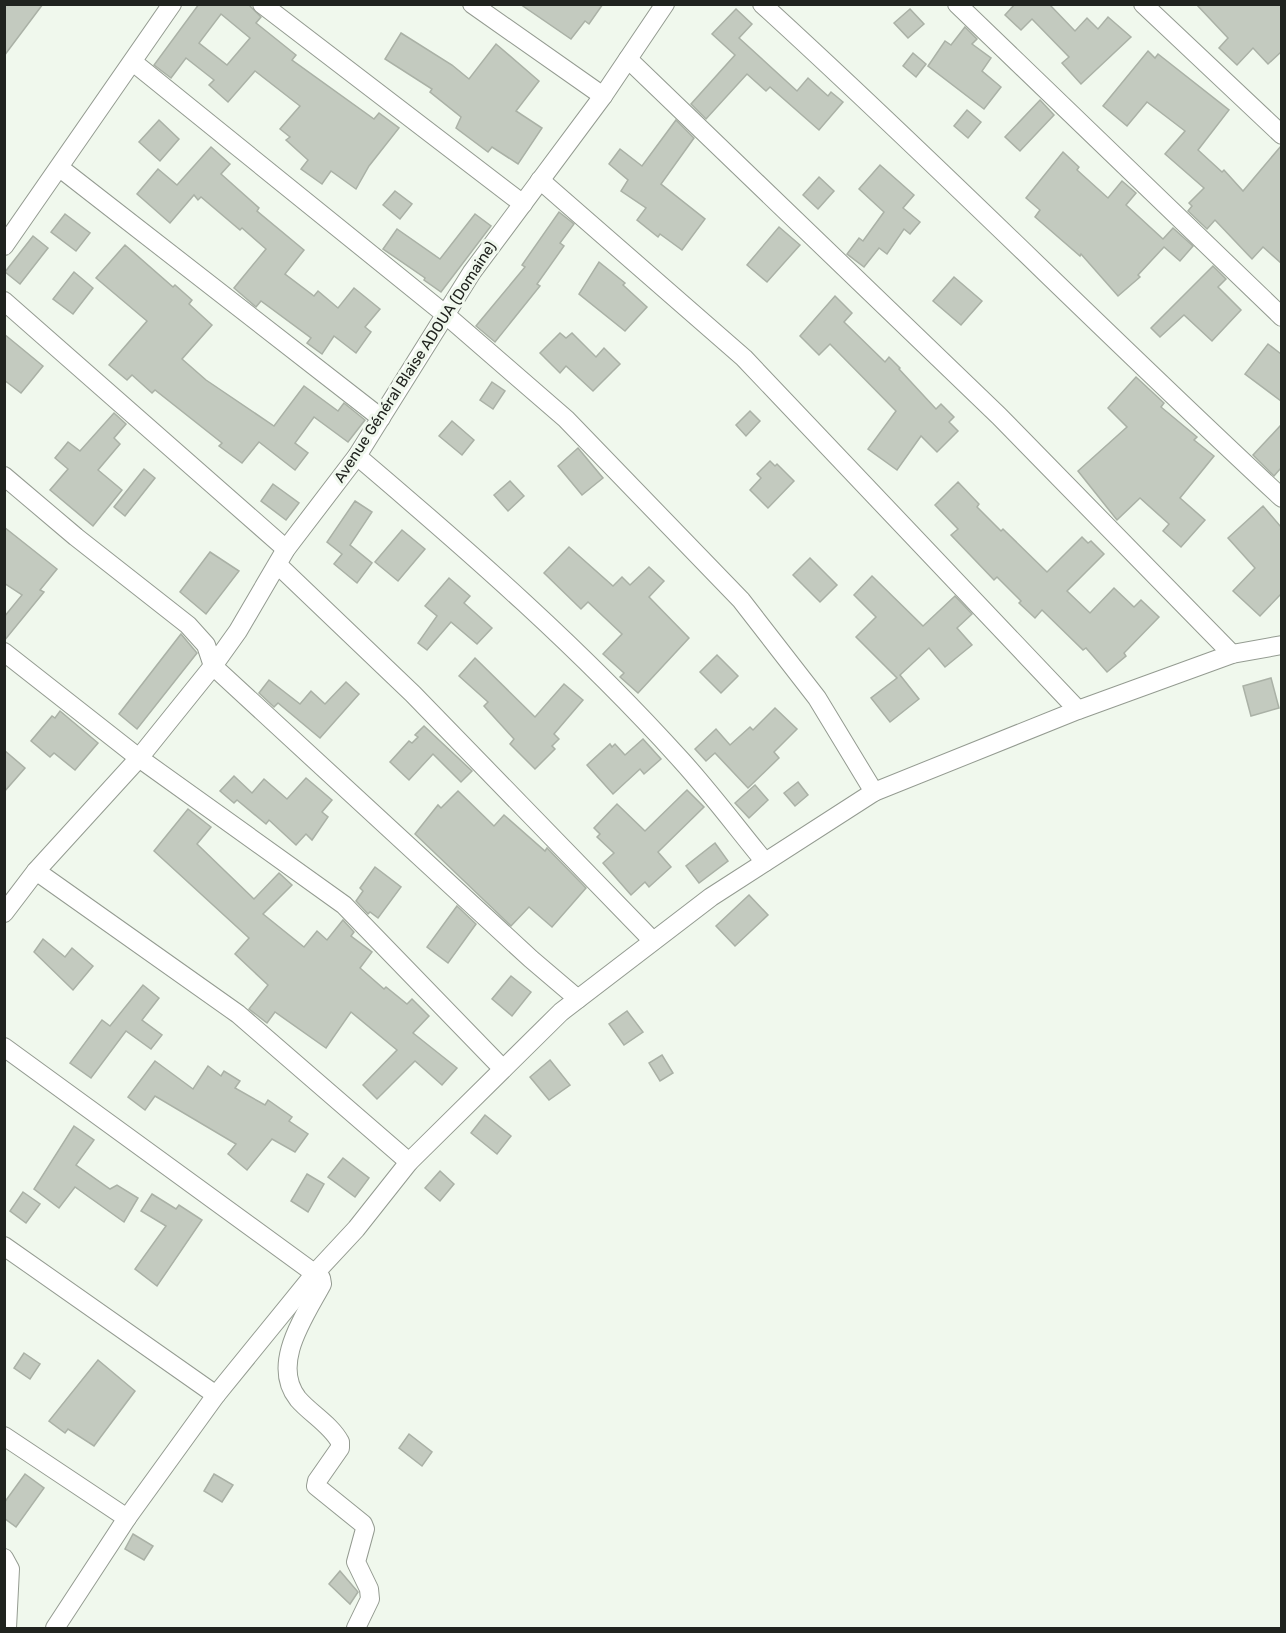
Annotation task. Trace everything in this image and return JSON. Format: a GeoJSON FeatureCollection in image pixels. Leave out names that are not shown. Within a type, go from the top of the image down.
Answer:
{"type":"FeatureCollection","features":[{"type":"Feature","properties":{"kind":"street"},"geometry":{"type":"LineString","coordinates":[[4,246],[172,4]]}},
{"type":"Feature","properties":{"kind":"street"},"geometry":{"type":"LineString","coordinates":[[262,4],[523,204]]}},
{"type":"Feature","properties":{"kind":"street"},"geometry":{"type":"LineString","coordinates":[[472,4],[603,96]]}},
{"type":"Feature","properties":{"kind":"street","name":"Avenue Général Blaise ADOUA (Domaine)"},"geometry":{"type":"LineString","coordinates":[[6,906],[139,758],[213,666],[282,557],[357,456],[472,272],[603,96],[665,4]]}},
{"type":"Feature","properties":{"kind":"street"},"geometry":{"type":"LineString","coordinates":[[762,4],[867,100],[1152,378],[1281,498]]}},
{"type":"Feature","properties":{"kind":"street"},"geometry":{"type":"LineString","coordinates":[[957,4],[1281,317]]}},
{"type":"Feature","properties":{"kind":"street"},"geometry":{"type":"LineString","coordinates":[[1143,4],[1281,135]]}},
{"type":"Feature","properties":{"kind":"street"},"geometry":{"type":"LineString","coordinates":[[628,59],[999,417],[1232,654]]}},
{"type":"Feature","properties":{"kind":"street"},"geometry":{"type":"LineString","coordinates":[[133,62],[446,315],[566,419],[741,600],[817,698],[874,792]]}},
{"type":"Feature","properties":{"kind":"street"},"geometry":{"type":"LineString","coordinates":[[60,168],[381,418]]}},
{"type":"Feature","properties":{"kind":"street"},"geometry":{"type":"LineString","coordinates":[[540,180],[744,358],[1078,710]]}},
{"type":"Feature","properties":{"kind":"street"},"geometry":{"type":"LineString","coordinates":[[4,301],[282,557],[653,941]]}},
{"type":"Feature","properties":{"kind":"street"},"geometry":{"type":"LineString","coordinates":[[357,456],[464,548],[558,634],[681,760],[765,862]]}},
{"type":"Feature","properties":{"kind":"street"},"geometry":{"type":"LineString","coordinates":[[4,476],[76,537],[188,625],[206,645],[213,666],[531,959],[578,999]]}},
{"type":"Feature","properties":{"kind":"street"},"geometry":{"type":"LineString","coordinates":[[55,1629],[127,1518],[216,1395],[316,1272],[356,1229],[409,1162],[578,999],[711,897],[874,792],[1078,710],[1232,654],[1281,645]]}},
{"type":"Feature","properties":{"kind":"street"},"geometry":{"type":"LineString","coordinates":[[4,652],[139,758],[344,905],[503,1069]]}},
{"type":"Feature","properties":{"kind":"street"},"geometry":{"type":"LineString","coordinates":[[36,871],[238,1014],[409,1162]]}},
{"type":"Feature","properties":{"kind":"street"},"geometry":{"type":"LineString","coordinates":[[4,1047],[316,1272],[321,1278],[321,1284],[292,1344],[288,1368],[297,1398],[340,1442],[340,1448],[317,1481],[316,1486],[363,1524],[365,1529],[356,1562],[369,1589],[370,1599],[356,1629]]}},
{"type":"Feature","properties":{"kind":"street"},"geometry":{"type":"LineString","coordinates":[[4,1246],[216,1395]]}},
{"type":"Feature","properties":{"kind":"street"},"geometry":{"type":"LineString","coordinates":[[4,1436],[127,1518]]}},
{"type":"Feature","properties":{"kind":"street"},"geometry":{"type":"LineString","coordinates":[[4,1558],[9,1569],[7,1629]]}},
{"type":"Feature","properties":{"kind":"building"},"geometry":{"type":"Polygon","coordinates":[[[4,4],[43,4],[4,56],[4,4]]]}},
{"type":"Feature","properties":{"kind":"building"},"geometry":{"type":"Polygon","coordinates":[[[199,4],[248,4],[261,17],[256,23],[296,55],[292,60],[374,119],[379,113],[399,128],[369,166],[356,189],[331,171],[322,184],[301,169],[308,160],[286,140],[290,137],[280,129],[300,106],[255,71],[228,102],[209,85],[214,80],[186,58],[171,78],[154,65],[199,4]],[[221,14],[199,43],[227,65],[250,38],[221,14]]]}},
{"type":"Feature","properties":{"kind":"building"},"geometry":{"type":"Polygon","coordinates":[[[520,4],[603,4],[589,24],[585,21],[571,39],[520,4]]]}},
{"type":"Feature","properties":{"kind":"building"},"geometry":{"type":"Polygon","coordinates":[[[1015,4],[1049,4],[1075,31],[1087,18],[1098,29],[1108,17],[1131,37],[1081,84],[1062,63],[1069,57],[1032,19],[1021,30],[1005,15],[1015,4]]]}},
{"type":"Feature","properties":{"kind":"building"},"geometry":{"type":"Polygon","coordinates":[[[1196,4],[1281,4],[1281,52],[1268,64],[1253,48],[1237,65],[1219,48],[1228,38],[1196,4]]]}},
{"type":"Feature","properties":{"kind":"building"},"geometry":{"type":"Polygon","coordinates":[[[736,9],[752,24],[739,38],[797,91],[808,78],[828,96],[831,92],[843,102],[819,130],[770,87],[766,91],[747,74],[706,119],[691,104],[735,55],[712,34],[736,9]]]}},
{"type":"Feature","properties":{"kind":"building"},"geometry":{"type":"Polygon","coordinates":[[[910,9],[924,24],[908,38],[894,23],[910,9]]]}},
{"type":"Feature","properties":{"kind":"building"},"geometry":{"type":"Polygon","coordinates":[[[965,27],[977,39],[972,44],[991,58],[982,71],[1001,87],[984,109],[928,66],[945,41],[951,45],[965,27]]]}},
{"type":"Feature","properties":{"kind":"building"},"geometry":{"type":"Polygon","coordinates":[[[401,33],[452,65],[469,79],[496,44],[539,81],[516,111],[542,128],[518,164],[492,147],[488,152],[456,128],[461,117],[430,92],[432,89],[385,59],[401,33]]]}},
{"type":"Feature","properties":{"kind":"building"},"geometry":{"type":"Polygon","coordinates":[[[1148,51],[1155,58],[1158,54],[1229,110],[1198,150],[1222,172],[1224,170],[1243,191],[1281,146],[1281,263],[1263,247],[1252,259],[1215,220],[1207,229],[1188,211],[1192,206],[1189,203],[1204,188],[1165,154],[1185,131],[1147,102],[1127,126],[1103,106],[1148,51]]]}},
{"type":"Feature","properties":{"kind":"building"},"geometry":{"type":"Polygon","coordinates":[[[913,53],[926,64],[916,77],[903,66],[913,53]]]}},
{"type":"Feature","properties":{"kind":"building"},"geometry":{"type":"Polygon","coordinates":[[[1040,100],[1054,115],[1020,151],[1005,137],[1040,100]]]}},
{"type":"Feature","properties":{"kind":"building"},"geometry":{"type":"Polygon","coordinates":[[[967,110],[981,122],[968,138],[954,126],[967,110]]]}},
{"type":"Feature","properties":{"kind":"building"},"geometry":{"type":"Polygon","coordinates":[[[159,120],[179,139],[160,161],[139,142],[159,120]]]}},
{"type":"Feature","properties":{"kind":"building"},"geometry":{"type":"Polygon","coordinates":[[[676,120],[694,138],[661,184],[705,219],[682,250],[660,234],[658,237],[637,220],[646,208],[621,191],[628,180],[609,164],[620,149],[642,166],[676,120]]]}},
{"type":"Feature","properties":{"kind":"building"},"geometry":{"type":"Polygon","coordinates":[[[211,147],[230,164],[221,174],[259,208],[257,211],[304,250],[285,274],[314,296],[318,291],[338,308],[354,288],[380,309],[365,327],[371,332],[356,353],[334,336],[322,354],[307,343],[311,338],[261,301],[256,307],[234,288],[266,249],[201,197],[198,200],[194,195],[170,223],[137,194],[158,169],[177,185],[211,147]]]}},
{"type":"Feature","properties":{"kind":"building"},"geometry":{"type":"Polygon","coordinates":[[[1063,152],[1079,167],[1077,170],[1108,198],[1122,181],[1136,193],[1126,205],[1163,239],[1173,228],[1193,246],[1180,261],[1164,247],[1138,275],[1140,277],[1118,296],[1081,254],[1080,256],[1035,217],[1040,210],[1026,198],[1063,152]]]}},
{"type":"Feature","properties":{"kind":"building"},"geometry":{"type":"Polygon","coordinates":[[[880,165],[914,195],[903,208],[920,222],[910,234],[904,229],[887,254],[879,248],[864,267],[847,254],[859,238],[863,241],[884,212],[859,189],[880,165]]]}},
{"type":"Feature","properties":{"kind":"building"},"geometry":{"type":"Polygon","coordinates":[[[819,177],[834,191],[818,209],[803,195],[819,177]]]}},
{"type":"Feature","properties":{"kind":"building"},"geometry":{"type":"Polygon","coordinates":[[[395,191],[412,204],[400,219],[383,205],[395,191]]]}},
{"type":"Feature","properties":{"kind":"building"},"geometry":{"type":"Polygon","coordinates":[[[559,212],[574,224],[560,243],[564,246],[537,284],[540,286],[495,342],[476,326],[525,267],[522,265],[559,212]]]}},
{"type":"Feature","properties":{"kind":"building"},"geometry":{"type":"Polygon","coordinates":[[[65,214],[90,233],[76,251],[51,232],[65,214]]]}},
{"type":"Feature","properties":{"kind":"building"},"geometry":{"type":"Polygon","coordinates":[[[475,214],[491,226],[441,292],[383,249],[397,229],[440,259],[475,214]]]}},
{"type":"Feature","properties":{"kind":"building"},"geometry":{"type":"Polygon","coordinates":[[[779,227],[800,245],[767,282],[747,265],[779,227]]]}},
{"type":"Feature","properties":{"kind":"building"},"geometry":{"type":"Polygon","coordinates":[[[33,236],[48,248],[20,284],[5,272],[33,236]]]}},
{"type":"Feature","properties":{"kind":"building"},"geometry":{"type":"Polygon","coordinates":[[[125,245],[173,287],[175,285],[192,300],[189,304],[212,325],[182,359],[206,380],[274,426],[304,386],[338,411],[344,403],[365,420],[348,442],[314,417],[295,443],[308,453],[295,470],[259,442],[242,463],[219,446],[222,443],[155,390],[152,393],[132,375],[127,380],[109,365],[147,321],[96,278],[125,245]]]}},
{"type":"Feature","properties":{"kind":"building"},"geometry":{"type":"Polygon","coordinates":[[[599,262],[625,283],[623,285],[647,307],[625,331],[579,294],[599,262]]]}},
{"type":"Feature","properties":{"kind":"building"},"geometry":{"type":"Polygon","coordinates":[[[1213,266],[1226,279],[1218,287],[1241,310],[1212,341],[1184,315],[1160,337],[1151,328],[1213,266]]]}},
{"type":"Feature","properties":{"kind":"building"},"geometry":{"type":"Polygon","coordinates":[[[74,272],[93,288],[73,314],[53,299],[74,272]]]}},
{"type":"Feature","properties":{"kind":"building"},"geometry":{"type":"Polygon","coordinates":[[[954,277],[982,301],[961,325],[933,301],[954,277]]]}},
{"type":"Feature","properties":{"kind":"building"},"geometry":{"type":"Polygon","coordinates":[[[835,296],[852,313],[844,322],[885,362],[889,357],[936,409],[941,404],[954,417],[949,422],[958,431],[937,452],[921,436],[897,470],[868,449],[896,411],[830,344],[819,355],[800,336],[835,296]]]}},
{"type":"Feature","properties":{"kind":"building"},"geometry":{"type":"Polygon","coordinates":[[[560,333],[566,338],[572,333],[596,357],[604,348],[620,364],[593,391],[566,366],[560,373],[540,353],[560,333]]]}},
{"type":"Feature","properties":{"kind":"building"},"geometry":{"type":"Polygon","coordinates":[[[4,334],[43,366],[21,393],[4,380],[4,334]]]}},
{"type":"Feature","properties":{"kind":"building"},"geometry":{"type":"Polygon","coordinates":[[[1268,344],[1281,354],[1281,401],[1245,374],[1268,344]]]}},
{"type":"Feature","properties":{"kind":"building"},"geometry":{"type":"Polygon","coordinates":[[[1136,377],[1164,403],[1161,407],[1197,437],[1194,440],[1214,456],[1180,498],[1205,520],[1181,547],[1163,531],[1169,524],[1140,498],[1117,520],[1078,471],[1127,427],[1108,408],[1136,377]]]}},
{"type":"Feature","properties":{"kind":"building"},"geometry":{"type":"Polygon","coordinates":[[[492,382],[505,391],[493,409],[480,400],[492,382]]]}},
{"type":"Feature","properties":{"kind":"building"},"geometry":{"type":"Polygon","coordinates":[[[750,411],[760,421],[746,436],[736,425],[750,411]]]}},
{"type":"Feature","properties":{"kind":"building"},"geometry":{"type":"Polygon","coordinates":[[[114,413],[126,424],[114,438],[120,444],[98,470],[122,490],[93,526],[50,490],[68,469],[55,458],[68,442],[80,451],[114,413]]]}},
{"type":"Feature","properties":{"kind":"building"},"geometry":{"type":"Polygon","coordinates":[[[452,421],[474,440],[462,455],[439,436],[452,421]]]}},
{"type":"Feature","properties":{"kind":"building"},"geometry":{"type":"Polygon","coordinates":[[[1281,425],[1281,468],[1274,476],[1253,455],[1281,425]]]}},
{"type":"Feature","properties":{"kind":"building"},"geometry":{"type":"Polygon","coordinates":[[[578,448],[603,478],[582,495],[558,466],[578,448]]]}},
{"type":"Feature","properties":{"kind":"building"},"geometry":{"type":"Polygon","coordinates":[[[770,461],[775,466],[777,464],[794,481],[768,508],[750,490],[761,478],[757,474],[770,461]]]}},
{"type":"Feature","properties":{"kind":"building"},"geometry":{"type":"Polygon","coordinates":[[[144,469],[155,478],[125,516],[114,507],[144,469]]]}},
{"type":"Feature","properties":{"kind":"building"},"geometry":{"type":"Polygon","coordinates":[[[510,481],[524,496],[508,511],[494,495],[510,481]]]}},
{"type":"Feature","properties":{"kind":"building"},"geometry":{"type":"Polygon","coordinates":[[[958,482],[979,504],[977,507],[1047,572],[1082,537],[1088,543],[1091,541],[1104,554],[1067,591],[1090,613],[1114,588],[1134,607],[1141,600],[1159,617],[1124,653],[1126,656],[1107,672],[1086,648],[1083,650],[1042,610],[1035,618],[997,577],[994,580],[951,535],[958,529],[935,505],[958,482]]]}},
{"type":"Feature","properties":{"kind":"building"},"geometry":{"type":"Polygon","coordinates":[[[273,484],[299,503],[286,520],[261,501],[273,484]]]}},
{"type":"Feature","properties":{"kind":"building"},"geometry":{"type":"Polygon","coordinates":[[[355,501],[372,512],[350,545],[372,563],[357,583],[334,564],[342,554],[327,542],[355,501]]]}},
{"type":"Feature","properties":{"kind":"building"},"geometry":{"type":"Polygon","coordinates":[[[1263,506],[1281,527],[1281,594],[1260,616],[1233,591],[1255,568],[1228,538],[1263,506]]]}},
{"type":"Feature","properties":{"kind":"building"},"geometry":{"type":"Polygon","coordinates":[[[4,527],[57,569],[40,590],[44,592],[4,641],[4,617],[22,595],[4,583],[4,527]]]}},
{"type":"Feature","properties":{"kind":"building"},"geometry":{"type":"Polygon","coordinates":[[[402,530],[425,549],[398,581],[375,562],[402,530]]]}},
{"type":"Feature","properties":{"kind":"building"},"geometry":{"type":"Polygon","coordinates":[[[569,547],[613,586],[622,577],[630,585],[649,567],[664,581],[649,597],[689,638],[638,693],[620,677],[624,673],[603,654],[622,634],[588,602],[581,609],[544,573],[569,547]]]}},
{"type":"Feature","properties":{"kind":"building"},"geometry":{"type":"Polygon","coordinates":[[[210,552],[239,571],[206,614],[180,592],[210,552]]]}},
{"type":"Feature","properties":{"kind":"building"},"geometry":{"type":"Polygon","coordinates":[[[810,558],[837,585],[820,602],[793,575],[810,558]]]}},
{"type":"Feature","properties":{"kind":"building"},"geometry":{"type":"Polygon","coordinates":[[[872,576],[923,626],[955,596],[972,614],[957,628],[972,645],[945,667],[929,648],[900,675],[919,699],[890,722],[871,698],[897,678],[856,637],[876,617],[854,595],[872,576]]]}},
{"type":"Feature","properties":{"kind":"building"},"geometry":{"type":"Polygon","coordinates":[[[449,578],[470,596],[464,603],[492,628],[477,644],[451,622],[427,650],[418,643],[437,616],[425,606],[449,578]]]}},
{"type":"Feature","properties":{"kind":"building"},"geometry":{"type":"Polygon","coordinates":[[[181,634],[197,653],[137,729],[119,714],[181,634]]]}},
{"type":"Feature","properties":{"kind":"building"},"geometry":{"type":"Polygon","coordinates":[[[717,655],[738,676],[721,693],[700,672],[717,655]]]}},
{"type":"Feature","properties":{"kind":"building"},"geometry":{"type":"Polygon","coordinates":[[[475,658],[535,717],[564,684],[583,700],[554,734],[559,739],[552,746],[555,749],[535,769],[510,744],[514,739],[484,706],[488,702],[459,676],[475,658]]]}},
{"type":"Feature","properties":{"kind":"building"},"geometry":{"type":"Polygon","coordinates":[[[1271,678],[1279,708],[1251,716],[1243,686],[1271,678]]]}},
{"type":"Feature","properties":{"kind":"building"},"geometry":{"type":"Polygon","coordinates":[[[269,680],[300,704],[311,691],[325,704],[346,682],[359,694],[320,738],[278,703],[274,707],[259,693],[269,680]]]}},
{"type":"Feature","properties":{"kind":"building"},"geometry":{"type":"Polygon","coordinates":[[[775,708],[797,729],[774,752],[779,758],[748,788],[715,753],[706,761],[695,749],[716,729],[730,745],[750,727],[753,730],[775,708]]]}},
{"type":"Feature","properties":{"kind":"building"},"geometry":{"type":"Polygon","coordinates":[[[60,711],[98,743],[75,770],[54,753],[50,757],[31,741],[52,716],[55,718],[60,711]]]}},
{"type":"Feature","properties":{"kind":"building"},"geometry":{"type":"Polygon","coordinates":[[[424,726],[472,771],[461,782],[433,754],[409,780],[390,762],[409,741],[412,743],[418,737],[415,735],[424,726]]]}},
{"type":"Feature","properties":{"kind":"building"},"geometry":{"type":"Polygon","coordinates":[[[643,739],[661,759],[644,774],[640,769],[613,794],[587,765],[610,744],[612,747],[615,744],[625,755],[643,739]]]}},
{"type":"Feature","properties":{"kind":"building"},"geometry":{"type":"Polygon","coordinates":[[[4,750],[25,768],[4,792],[4,750]]]}},
{"type":"Feature","properties":{"kind":"building"},"geometry":{"type":"Polygon","coordinates":[[[234,776],[252,793],[264,779],[287,799],[306,778],[332,800],[322,812],[328,817],[312,840],[306,834],[296,845],[269,820],[266,824],[237,800],[234,803],[220,791],[234,776]]]}},
{"type":"Feature","properties":{"kind":"building"},"geometry":{"type":"Polygon","coordinates":[[[798,782],[808,795],[795,806],[784,793],[798,782]]]}},
{"type":"Feature","properties":{"kind":"building"},"geometry":{"type":"Polygon","coordinates":[[[755,785],[768,800],[749,818],[735,803],[755,785]]]}},
{"type":"Feature","properties":{"kind":"building"},"geometry":{"type":"Polygon","coordinates":[[[687,790],[704,807],[658,852],[671,867],[649,887],[645,882],[631,895],[603,863],[614,853],[597,837],[600,834],[594,828],[617,804],[645,831],[687,790]]]}},
{"type":"Feature","properties":{"kind":"building"},"geometry":{"type":"Polygon","coordinates":[[[458,791],[494,826],[504,815],[545,851],[547,848],[586,888],[552,927],[529,907],[511,926],[415,834],[438,805],[441,808],[458,791]]]}},
{"type":"Feature","properties":{"kind":"building"},"geometry":{"type":"Polygon","coordinates":[[[188,809],[211,827],[197,844],[254,899],[279,873],[292,885],[263,914],[304,947],[317,931],[327,940],[343,920],[354,932],[351,936],[372,952],[360,968],[384,989],[386,987],[407,1004],[412,999],[429,1016],[413,1033],[457,1068],[442,1085],[415,1061],[377,1099],[363,1085],[397,1050],[351,1012],[326,1048],[275,1012],[267,1023],[249,1009],[268,985],[235,954],[249,938],[154,851],[188,809]]]}},
{"type":"Feature","properties":{"kind":"building"},"geometry":{"type":"Polygon","coordinates":[[[715,843],[728,861],[699,883],[686,866],[715,843]]]}},
{"type":"Feature","properties":{"kind":"building"},"geometry":{"type":"Polygon","coordinates":[[[375,867],[401,887],[378,918],[370,912],[368,914],[356,901],[363,891],[360,888],[375,867]]]}},
{"type":"Feature","properties":{"kind":"building"},"geometry":{"type":"Polygon","coordinates":[[[749,895],[768,915],[735,946],[716,926],[749,895]]]}},
{"type":"Feature","properties":{"kind":"building"},"geometry":{"type":"Polygon","coordinates":[[[457,906],[476,924],[448,963],[427,947],[457,906]]]}},
{"type":"Feature","properties":{"kind":"building"},"geometry":{"type":"Polygon","coordinates":[[[43,939],[65,957],[72,948],[93,966],[73,990],[34,952],[43,939]]]}},
{"type":"Feature","properties":{"kind":"building"},"geometry":{"type":"Polygon","coordinates":[[[511,976],[531,992],[512,1016],[492,999],[511,976]]]}},
{"type":"Feature","properties":{"kind":"building"},"geometry":{"type":"Polygon","coordinates":[[[143,985],[159,998],[142,1020],[162,1035],[151,1049],[126,1031],[91,1078],[70,1063],[102,1020],[110,1026],[143,985]]]}},
{"type":"Feature","properties":{"kind":"building"},"geometry":{"type":"Polygon","coordinates":[[[627,1011],[643,1032],[624,1045],[609,1024],[627,1011]]]}},
{"type":"Feature","properties":{"kind":"building"},"geometry":{"type":"Polygon","coordinates":[[[662,1055],[673,1073],[660,1081],[649,1063],[662,1055]]]}},
{"type":"Feature","properties":{"kind":"building"},"geometry":{"type":"Polygon","coordinates":[[[550,1060],[570,1085],[549,1100],[530,1077],[550,1060]]]}},
{"type":"Feature","properties":{"kind":"building"},"geometry":{"type":"Polygon","coordinates":[[[155,1061],[193,1089],[208,1066],[221,1076],[224,1071],[240,1081],[235,1088],[265,1105],[268,1100],[292,1117],[289,1121],[308,1134],[295,1152],[272,1139],[247,1170],[228,1154],[236,1144],[155,1096],[145,1110],[128,1097],[155,1061]]]}},
{"type":"Feature","properties":{"kind":"building"},"geometry":{"type":"Polygon","coordinates":[[[485,1115],[511,1136],[497,1154],[471,1133],[485,1115]]]}},
{"type":"Feature","properties":{"kind":"building"},"geometry":{"type":"Polygon","coordinates":[[[74,1126],[94,1140],[76,1165],[110,1189],[117,1185],[138,1198],[124,1222],[75,1187],[59,1208],[34,1189],[74,1126]]]}},
{"type":"Feature","properties":{"kind":"building"},"geometry":{"type":"Polygon","coordinates":[[[343,1158],[369,1178],[355,1197],[328,1177],[343,1158]]]}},
{"type":"Feature","properties":{"kind":"building"},"geometry":{"type":"Polygon","coordinates":[[[440,1171],[454,1184],[440,1201],[425,1188],[440,1171]]]}},
{"type":"Feature","properties":{"kind":"building"},"geometry":{"type":"Polygon","coordinates":[[[307,1174],[324,1184],[308,1212],[291,1201],[307,1174]]]}},
{"type":"Feature","properties":{"kind":"building"},"geometry":{"type":"Polygon","coordinates":[[[23,1192],[40,1204],[26,1223],[10,1211],[23,1192]]]}},
{"type":"Feature","properties":{"kind":"building"},"geometry":{"type":"Polygon","coordinates":[[[152,1194],[176,1209],[179,1205],[202,1220],[157,1286],[135,1269],[166,1226],[141,1211],[152,1194]]]}},
{"type":"Feature","properties":{"kind":"building"},"geometry":{"type":"Polygon","coordinates":[[[24,1353],[40,1364],[30,1379],[14,1368],[24,1353]]]}},
{"type":"Feature","properties":{"kind":"building"},"geometry":{"type":"Polygon","coordinates":[[[98,1360],[135,1391],[94,1446],[68,1429],[65,1433],[49,1421],[98,1360]]]}},
{"type":"Feature","properties":{"kind":"building"},"geometry":{"type":"Polygon","coordinates":[[[409,1434],[432,1452],[422,1466],[399,1448],[409,1434]]]}},
{"type":"Feature","properties":{"kind":"building"},"geometry":{"type":"Polygon","coordinates":[[[25,1474],[44,1488],[16,1527],[4,1518],[4,1503],[25,1474]]]}},
{"type":"Feature","properties":{"kind":"building"},"geometry":{"type":"Polygon","coordinates":[[[214,1474],[233,1485],[222,1502],[204,1491],[214,1474]]]}},
{"type":"Feature","properties":{"kind":"building"},"geometry":{"type":"Polygon","coordinates":[[[133,1534],[153,1546],[144,1560],[125,1549],[133,1534]]]}},
{"type":"Feature","properties":{"kind":"building"},"geometry":{"type":"Polygon","coordinates":[[[340,1571],[358,1592],[350,1604],[329,1584],[340,1571]]]}}]}
